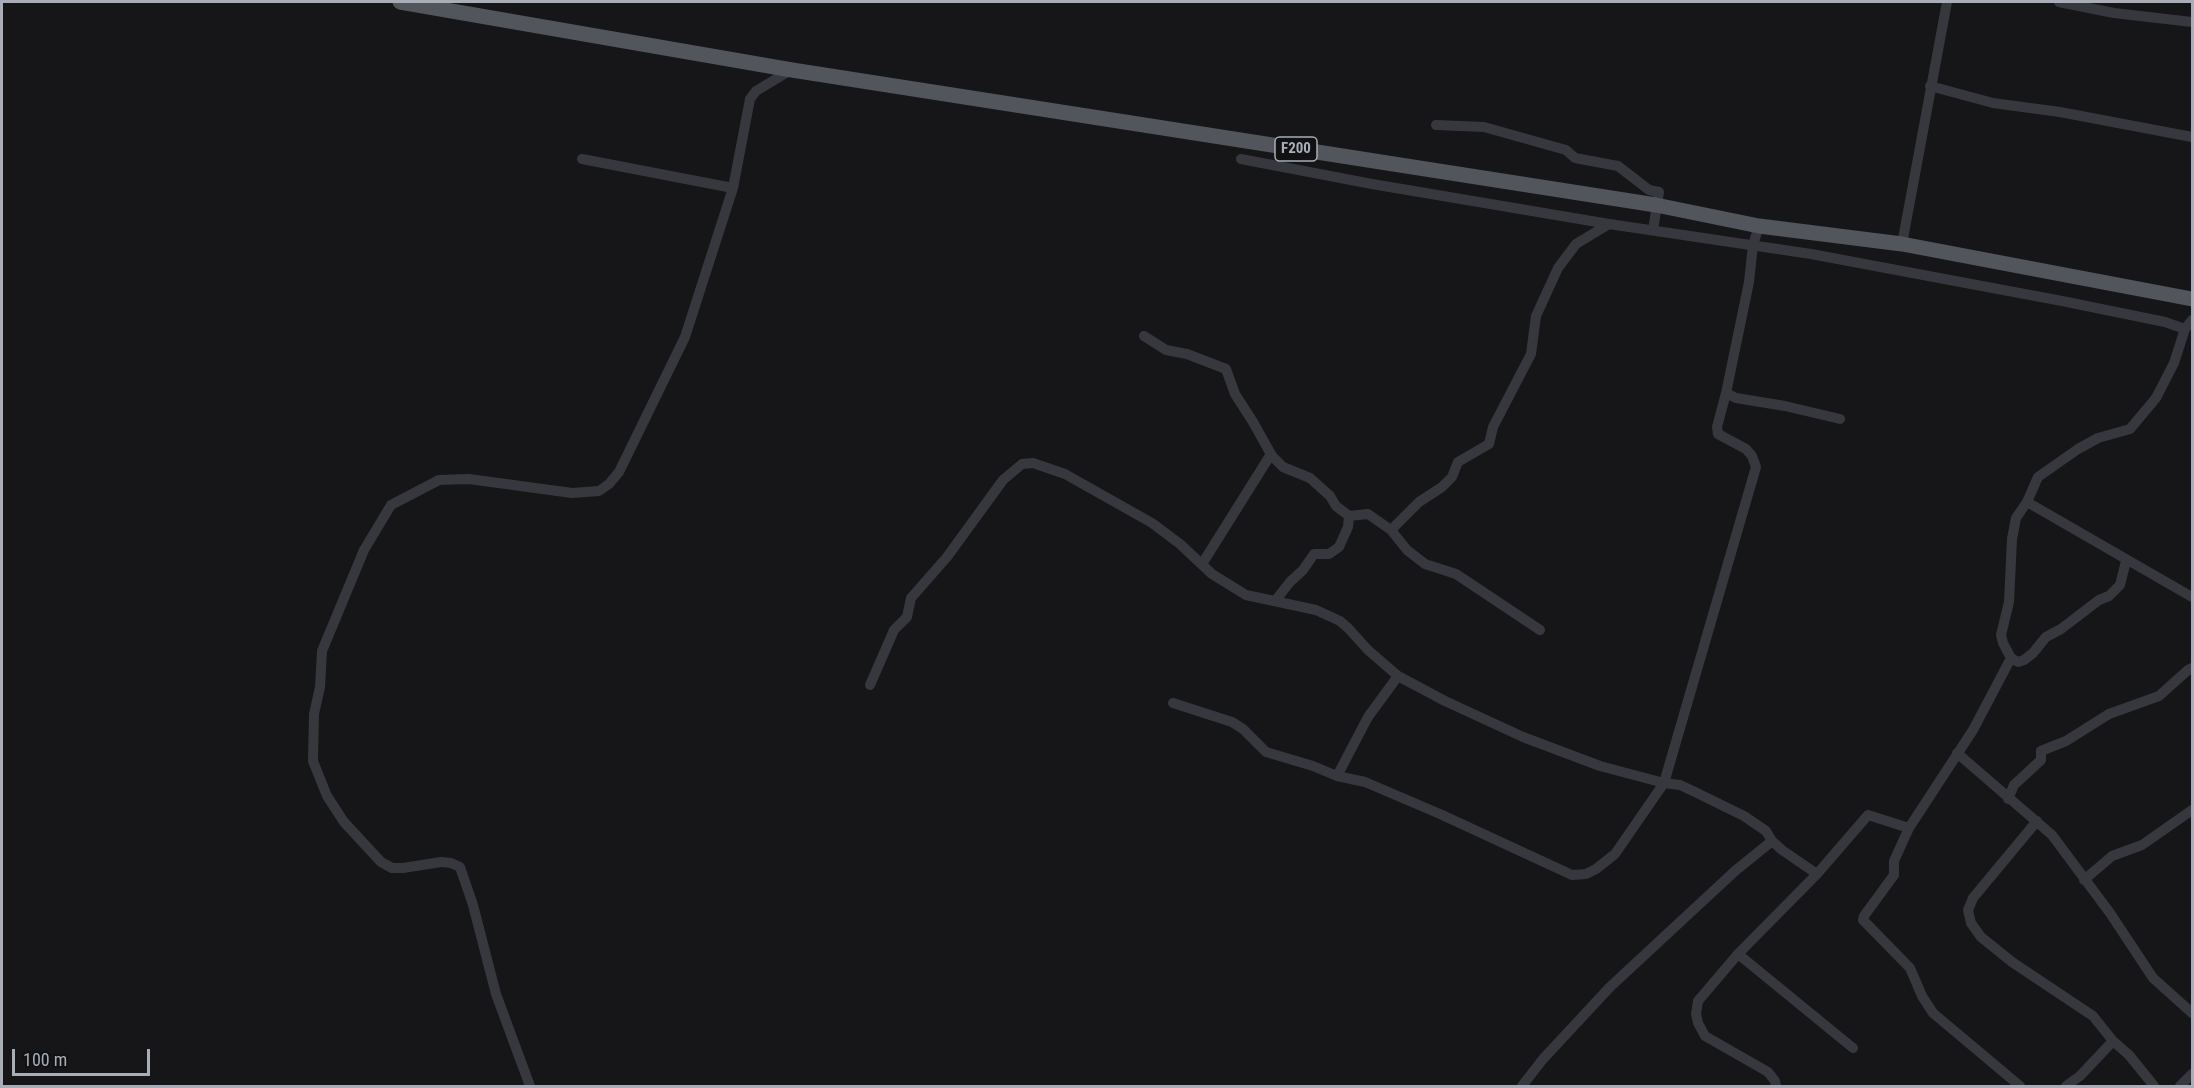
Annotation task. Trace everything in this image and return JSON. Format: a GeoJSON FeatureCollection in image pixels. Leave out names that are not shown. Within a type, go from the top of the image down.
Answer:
{"type":"FeatureCollection","features":[{"type":"Feature","properties":{"kind":"main road","name":"F200"},"geometry":{"type":"LineString","coordinates":[[400,2],[792,70],[1656,205],[1759,226],[1902,244],[2193,299]]}},
{"type":"Feature","properties":{"kind":"street"},"geometry":{"type":"LineString","coordinates":[[1902,244],[1947,2]]}},
{"type":"Feature","properties":{"kind":"street"},"geometry":{"type":"LineString","coordinates":[[2059,2],[2082,4],[2114,14],[2193,22]]}},
{"type":"Feature","properties":{"kind":"street"},"geometry":{"type":"LineString","coordinates":[[530,1086],[496,994],[473,905],[460,867],[441,862],[392,868],[381,862],[344,822],[327,796],[313,761],[314,714],[320,687],[322,651],[364,550],[391,505],[439,480],[469,479],[572,493],[599,490],[609,484],[619,472],[685,337],[733,188],[750,99],[756,91],[792,70]]}},
{"type":"Feature","properties":{"kind":"street"},"geometry":{"type":"LineString","coordinates":[[1930,86],[1994,103],[2060,112],[2193,137]]}},
{"type":"Feature","properties":{"kind":"street"},"geometry":{"type":"LineString","coordinates":[[1436,126],[1484,127],[1566,150],[1575,158],[1618,166],[1649,190],[1659,192],[1653,230]]}},
{"type":"Feature","properties":{"kind":"street"},"geometry":{"type":"LineString","coordinates":[[582,159],[733,188]]}},
{"type":"Feature","properties":{"kind":"street"},"geometry":{"type":"LineString","coordinates":[[1241,159],[1372,184],[1610,224],[1811,254],[2062,301],[2165,322],[2185,329]]}},
{"type":"Feature","properties":{"kind":"street"},"geometry":{"type":"LineString","coordinates":[[1391,530],[1419,502],[1452,477],[1458,462],[1489,444],[1493,427],[1531,354],[1536,316],[1558,268],[1576,244],[1610,224]]}},
{"type":"Feature","properties":{"kind":"street"},"geometry":{"type":"LineString","coordinates":[[1173,703],[1232,722],[1244,729],[1266,752],[1337,776],[1365,782],[1400,796],[1572,875],[1586,874],[1615,854],[1664,783],[1756,467],[1752,456],[1746,449],[1718,434],[1718,427],[1749,282],[1753,245],[1759,226]]}},
{"type":"Feature","properties":{"kind":"street"},"geometry":{"type":"LineString","coordinates":[[2126,561],[2120,585],[2109,596],[2099,600],[2046,637],[2024,660],[2018,662],[2011,658],[2001,636],[2009,602],[2012,539],[2016,518],[2038,477],[2098,438],[2130,429],[2156,398],[2174,363],[2185,329],[2193,320]]}},
{"type":"Feature","properties":{"kind":"street"},"geometry":{"type":"LineString","coordinates":[[1144,336],[1166,350],[1187,354],[1226,369],[1235,394],[1271,454],[1283,467],[1310,478],[1330,496],[1336,506],[1349,516],[1368,514],[1391,530],[1407,550],[1425,564],[1456,574],[1540,630]]}},
{"type":"Feature","properties":{"kind":"street"},"geometry":{"type":"LineString","coordinates":[[1726,393],[1736,398],[1785,406],[1840,419]]}},
{"type":"Feature","properties":{"kind":"street"},"geometry":{"type":"LineString","coordinates":[[1202,564],[1271,454]]}},
{"type":"Feature","properties":{"kind":"street"},"geometry":{"type":"LineString","coordinates":[[870,685],[894,630],[907,617],[911,598],[947,557],[1003,480],[1022,464],[1033,463],[1065,474],[1131,510],[1166,533],[1227,584],[1246,594],[1316,610],[1340,621],[1398,676],[1445,701],[1523,737],[1600,766],[1664,783],[1680,784],[1736,812],[1766,831],[1772,841],[1817,874]]}},
{"type":"Feature","properties":{"kind":"street"},"geometry":{"type":"LineString","coordinates":[[2026,502],[2126,561],[2193,597]]}},
{"type":"Feature","properties":{"kind":"street"},"geometry":{"type":"LineString","coordinates":[[1275,601],[1314,554],[1329,554],[1339,547],[1348,527],[1349,516]]}},
{"type":"Feature","properties":{"kind":"street"},"geometry":{"type":"LineString","coordinates":[[2011,658],[1990,700],[1909,828],[1894,861],[1894,875],[1863,920],[1911,968],[1922,996],[1932,1013],[2020,1086]]}},
{"type":"Feature","properties":{"kind":"street"},"geometry":{"type":"LineString","coordinates":[[2008,799],[2014,785],[2041,760],[2041,751],[2066,741],[2109,714],[2159,696],[2193,668]]}},
{"type":"Feature","properties":{"kind":"street"},"geometry":{"type":"LineString","coordinates":[[1337,776],[1368,717],[1398,676]]}},
{"type":"Feature","properties":{"kind":"street"},"geometry":{"type":"LineString","coordinates":[[1958,753],[2008,799],[2037,821],[2063,849],[2110,913],[2153,978],[2193,1013]]}},
{"type":"Feature","properties":{"kind":"street"},"geometry":{"type":"LineString","coordinates":[[2084,880],[2112,856],[2142,846],[2193,810]]}},
{"type":"Feature","properties":{"kind":"street"},"geometry":{"type":"LineString","coordinates":[[1776,1086],[1768,1072],[1705,1036],[1696,1014],[1698,1000],[1738,954],[1817,874],[1868,815],[1909,828]]}},
{"type":"Feature","properties":{"kind":"street"},"geometry":{"type":"LineString","coordinates":[[2037,821],[1973,898],[1968,910],[1971,923],[1981,937],[2012,962],[2093,1016],[2154,1086]]}},
{"type":"Feature","properties":{"kind":"street"},"geometry":{"type":"LineString","coordinates":[[1523,1086],[1543,1059],[1597,1000],[1727,878],[1772,841]]}},
{"type":"Feature","properties":{"kind":"street"},"geometry":{"type":"LineString","coordinates":[[1738,954],[1853,1048]]}},
{"type":"Feature","properties":{"kind":"street"},"geometry":{"type":"LineString","coordinates":[[2066,1086],[2080,1076],[2113,1041]]}},
{"type":"Feature","properties":{"kind":"street"},"geometry":{"type":"LineString","coordinates":[[2180,1086],[2193,1074]]}}]}
